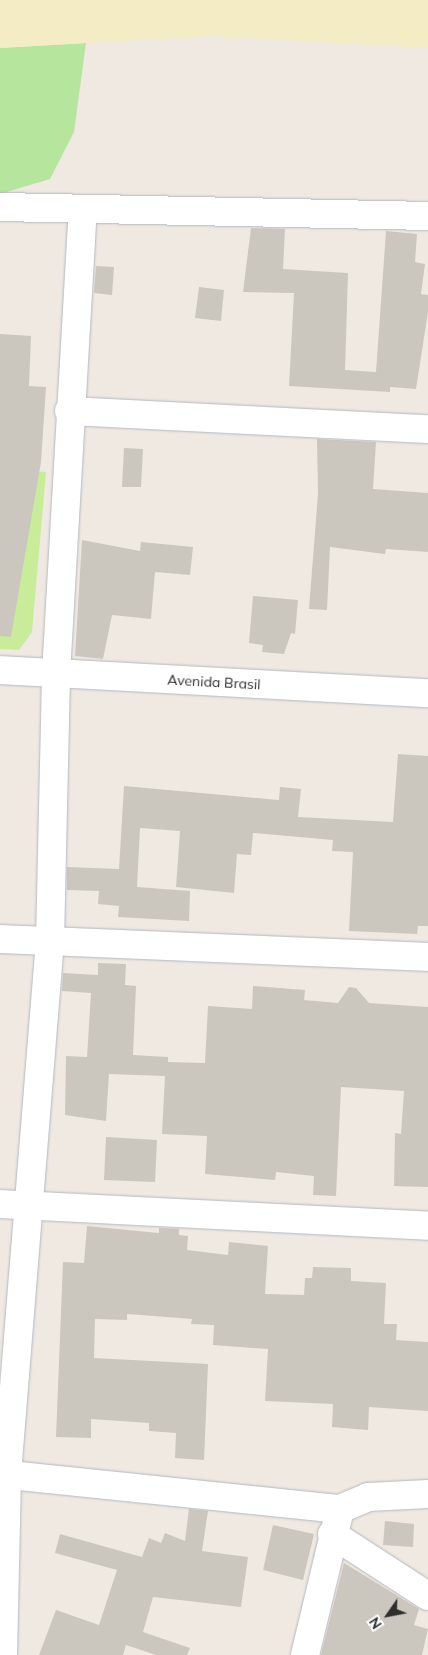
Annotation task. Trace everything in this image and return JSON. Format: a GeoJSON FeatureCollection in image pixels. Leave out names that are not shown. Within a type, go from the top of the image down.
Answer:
{"type":"FeatureCollection","features":[{"type":"Feature","properties":{"kind":"street"},"geometry":{"type":"LineString","coordinates":[[0,207],[83,211],[428,216]]}},
{"type":"Feature","properties":{"kind":"street"},"geometry":{"type":"LineString","coordinates":[[3,1655],[4,1474],[13,1205],[50,941],[56,674],[69,411],[83,211]]}},
{"type":"Feature","properties":{"kind":"street"},"geometry":{"type":"LineString","coordinates":[[69,411],[428,429]]}},
{"type":"Feature","properties":{"kind":"street","name":"Avenida Brasil"},"geometry":{"type":"LineString","coordinates":[[0,670],[428,693]]}},
{"type":"Feature","properties":{"kind":"street"},"geometry":{"type":"LineString","coordinates":[[0,939],[428,957]]}},
{"type":"Feature","properties":{"kind":"street"},"geometry":{"type":"LineString","coordinates":[[13,1205],[428,1226]]}},
{"type":"Feature","properties":{"kind":"street"},"geometry":{"type":"LineString","coordinates":[[4,1474],[336,1522],[428,1596]]}},
{"type":"Feature","properties":{"kind":"street"},"geometry":{"type":"LineString","coordinates":[[305,1655],[336,1522],[368,1497],[428,1494]]}},
{"type":"Feature","properties":{"kind":"green space"},"geometry":{"type":"Polygon","coordinates":[[[86,43],[74,132],[50,179],[0,194],[0,48],[86,43]]]}},
{"type":"Feature","properties":{"kind":"green space"},"geometry":{"type":"Polygon","coordinates":[[[0,469],[46,472],[32,632],[19,650],[0,649],[0,469]]]}},
{"type":"Feature","properties":{"kind":"sand"},"geometry":{"type":"Polygon","coordinates":[[[0,0],[428,0],[428,48],[210,36],[0,48],[0,0]]]}},
{"type":"Feature","properties":{"kind":"building"},"geometry":{"type":"Polygon","coordinates":[[[251,228],[285,229],[283,269],[348,273],[345,370],[376,372],[386,231],[417,234],[415,262],[425,264],[421,294],[428,295],[428,312],[416,389],[390,387],[390,392],[289,386],[294,293],[243,292],[251,228]]]}},
{"type":"Feature","properties":{"kind":"building"},"geometry":{"type":"Polygon","coordinates":[[[96,266],[114,267],[112,295],[94,293],[96,266]]]}},
{"type":"Feature","properties":{"kind":"building"},"geometry":{"type":"Polygon","coordinates":[[[199,287],[224,290],[221,321],[195,318],[199,287]]]}},
{"type":"Feature","properties":{"kind":"building"},"geometry":{"type":"Polygon","coordinates":[[[0,334],[31,336],[29,386],[46,387],[41,462],[11,637],[0,636],[0,334]]]}},
{"type":"Feature","properties":{"kind":"building"},"geometry":{"type":"Polygon","coordinates":[[[317,439],[376,442],[373,489],[428,493],[428,552],[386,549],[385,554],[330,547],[327,610],[309,609],[318,494],[317,439]]]}},
{"type":"Feature","properties":{"kind":"building"},"geometry":{"type":"Polygon","coordinates":[[[124,448],[143,449],[141,487],[122,487],[124,448]]]}},
{"type":"Feature","properties":{"kind":"building"},"geometry":{"type":"Polygon","coordinates":[[[82,540],[140,551],[141,542],[193,547],[190,575],[155,572],[151,619],[112,615],[103,659],[75,656],[82,540]]]}},
{"type":"Feature","properties":{"kind":"building"},"geometry":{"type":"Polygon","coordinates":[[[253,596],[298,600],[295,634],[291,633],[284,654],[262,652],[263,645],[249,643],[253,596]]]}},
{"type":"Feature","properties":{"kind":"building"},"geometry":{"type":"Polygon","coordinates":[[[398,754],[428,756],[428,926],[418,926],[417,934],[349,931],[353,852],[332,851],[333,840],[253,833],[251,855],[237,854],[234,893],[176,887],[180,831],[140,828],[137,887],[190,891],[189,921],[118,917],[119,906],[98,904],[99,891],[67,890],[67,867],[119,869],[124,786],[279,800],[280,787],[301,789],[298,817],[393,822],[398,754]]]}},
{"type":"Feature","properties":{"kind":"building"},"geometry":{"type":"Polygon","coordinates":[[[98,963],[126,964],[125,985],[136,986],[133,1055],[168,1057],[168,1062],[205,1063],[208,1006],[252,1009],[253,986],[305,990],[304,1000],[338,1003],[349,987],[356,988],[369,1003],[428,1007],[428,1187],[394,1186],[395,1133],[401,1134],[404,1091],[341,1087],[336,1196],[313,1195],[314,1176],[276,1172],[275,1180],[205,1174],[207,1136],[162,1134],[165,1076],[109,1074],[106,1121],[65,1115],[66,1056],[87,1057],[91,993],[62,991],[63,973],[98,975],[98,963]]]}},
{"type":"Feature","properties":{"kind":"building"},"geometry":{"type":"Polygon","coordinates":[[[106,1137],[157,1140],[155,1182],[104,1180],[106,1137]]]}},
{"type":"Feature","properties":{"kind":"building"},"geometry":{"type":"Polygon","coordinates":[[[87,1226],[159,1233],[159,1228],[179,1229],[179,1235],[188,1236],[187,1250],[228,1255],[229,1242],[268,1246],[265,1294],[304,1295],[305,1278],[312,1278],[313,1267],[351,1268],[351,1281],[386,1283],[384,1324],[397,1324],[396,1340],[428,1342],[428,1411],[369,1407],[368,1430],[332,1427],[333,1404],[265,1401],[268,1349],[213,1345],[214,1325],[191,1324],[192,1319],[127,1314],[127,1320],[95,1319],[94,1358],[208,1364],[204,1460],[175,1458],[176,1433],[149,1431],[149,1423],[91,1419],[91,1438],[56,1437],[63,1262],[84,1263],[87,1226]]]}},
{"type":"Feature","properties":{"kind":"building"},"geometry":{"type":"Polygon","coordinates":[[[189,1509],[208,1511],[202,1551],[248,1557],[241,1607],[153,1597],[143,1632],[190,1648],[187,1655],[156,1655],[126,1645],[123,1655],[39,1655],[56,1610],[99,1625],[117,1570],[55,1553],[60,1534],[142,1557],[149,1538],[161,1543],[165,1533],[185,1541],[189,1509]]]}},
{"type":"Feature","properties":{"kind":"building"},"geometry":{"type":"Polygon","coordinates":[[[385,1521],[414,1524],[413,1547],[383,1545],[385,1521]]]}},
{"type":"Feature","properties":{"kind":"building"},"geometry":{"type":"Polygon","coordinates":[[[273,1525],[314,1534],[303,1580],[263,1570],[273,1525]]]}},
{"type":"Feature","properties":{"kind":"building"},"geometry":{"type":"Polygon","coordinates":[[[344,1563],[419,1609],[414,1625],[428,1629],[422,1655],[321,1655],[344,1563]]]}}]}
